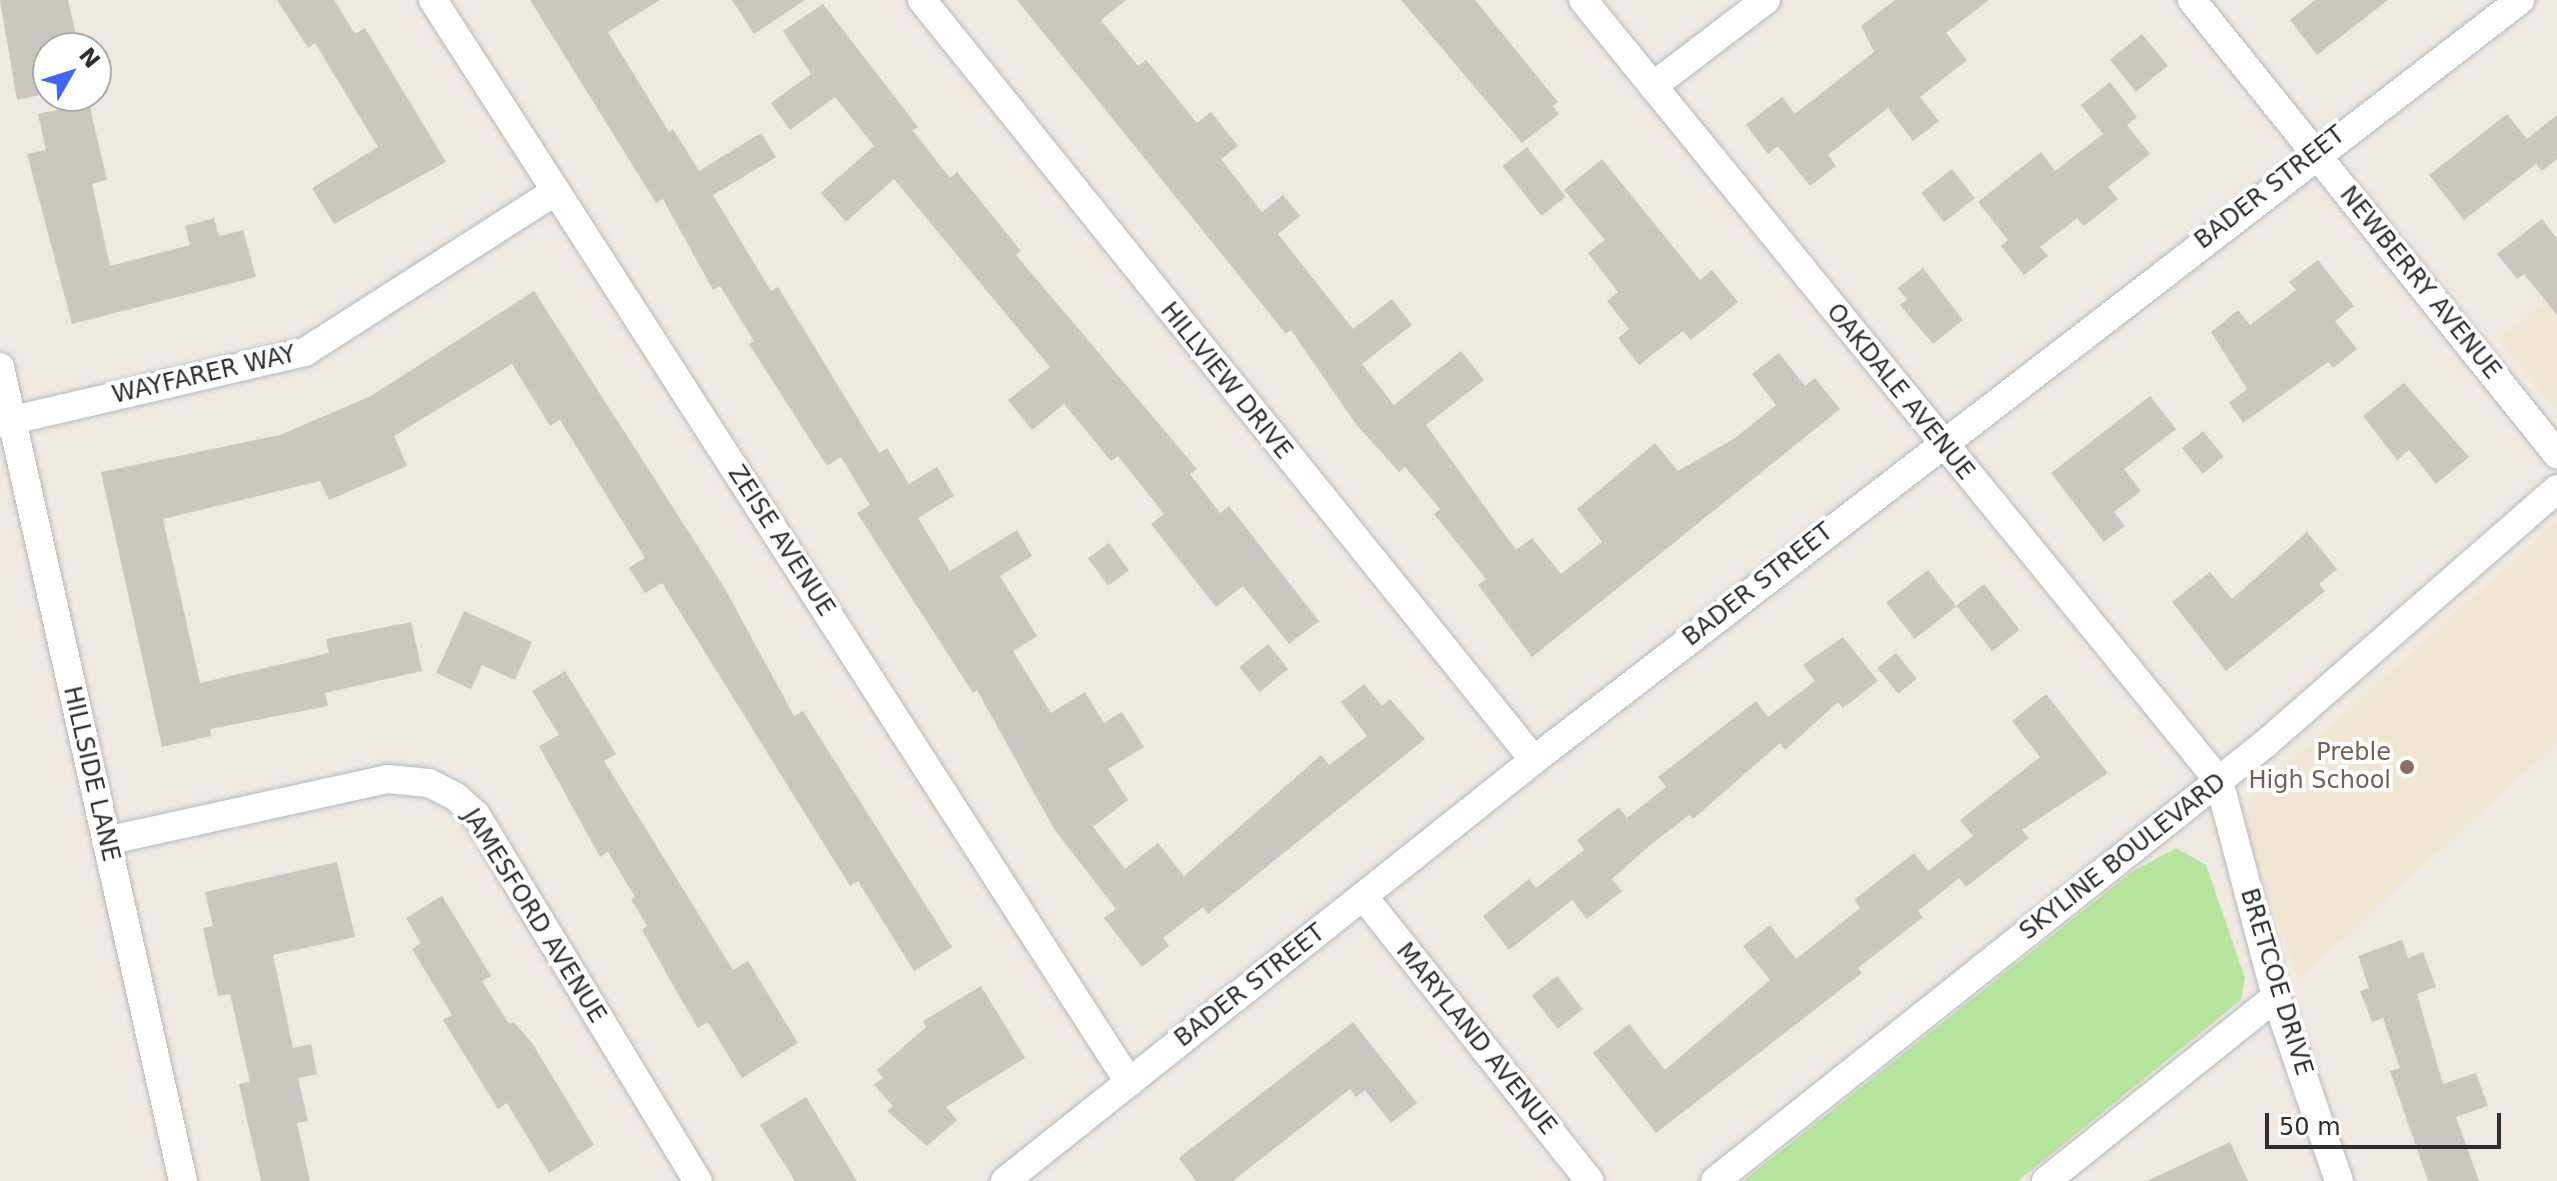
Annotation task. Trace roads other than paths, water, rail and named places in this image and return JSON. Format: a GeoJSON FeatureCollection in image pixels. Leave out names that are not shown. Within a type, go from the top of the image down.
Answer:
{"type":"FeatureCollection","features":[{"type":"Feature","properties":{"kind":"street","name":"ZEISE AVENUE"},"geometry":{"type":"LineString","coordinates":[[433,0],[1129,1082]]}},
{"type":"Feature","properties":{"kind":"street","name":"HILLVIEW DRIVE"},"geometry":{"type":"LineString","coordinates":[[922,0],[1534,760]]}},
{"type":"Feature","properties":{"kind":"street","name":"OAKDALE AVENUE"},"geometry":{"type":"LineString","coordinates":[[1583,0],[2219,781]]}},
{"type":"Feature","properties":{"kind":"street"},"geometry":{"type":"LineString","coordinates":[[1653,86],[1766,0]]}},
{"type":"Feature","properties":{"kind":"street","name":"NEWBERRY AVENUE"},"geometry":{"type":"LineString","coordinates":[[2192,0],[2557,454]]}},
{"type":"Feature","properties":{"kind":"street","name":"BADER STREET"},"geometry":{"type":"LineString","coordinates":[[1005,1181],[1534,760],[2314,153],[2520,0]]}},
{"type":"Feature","properties":{"kind":"street","name":"WAYFARER WAY"},"geometry":{"type":"LineString","coordinates":[[6,421],[305,352],[556,191]]}},
{"type":"Feature","properties":{"kind":"street","name":"HILLSIDE LANE"},"geometry":{"type":"LineString","coordinates":[[0,367],[6,421],[183,1181]]}},
{"type":"Feature","properties":{"kind":"street","name":"SKYLINE BOULEVARD"},"geometry":{"type":"LineString","coordinates":[[1715,1181],[2219,781],[2557,489]]}},
{"type":"Feature","properties":{"kind":"street","name":"JAMESFORD AVENUE"},"geometry":{"type":"LineString","coordinates":[[106,841],[388,779],[429,783],[456,797],[476,815],[698,1181]]}},
{"type":"Feature","properties":{"kind":"street","name":"BRETCOE DRIVE"},"geometry":{"type":"LineString","coordinates":[[2219,781],[2276,997],[2339,1181]]}},
{"type":"Feature","properties":{"kind":"street","name":"MARYLAND AVENUE"},"geometry":{"type":"LineString","coordinates":[[1363,896],[1590,1181]]}},
{"type":"Feature","properties":{"kind":"street"},"geometry":{"type":"LineString","coordinates":[[2046,1181],[2276,997]]}},
{"type":"Feature","properties":{"kind":"place","name":"Preble High School"},"geometry":{"type":"Point","coordinates":[2407,767]}}]}
